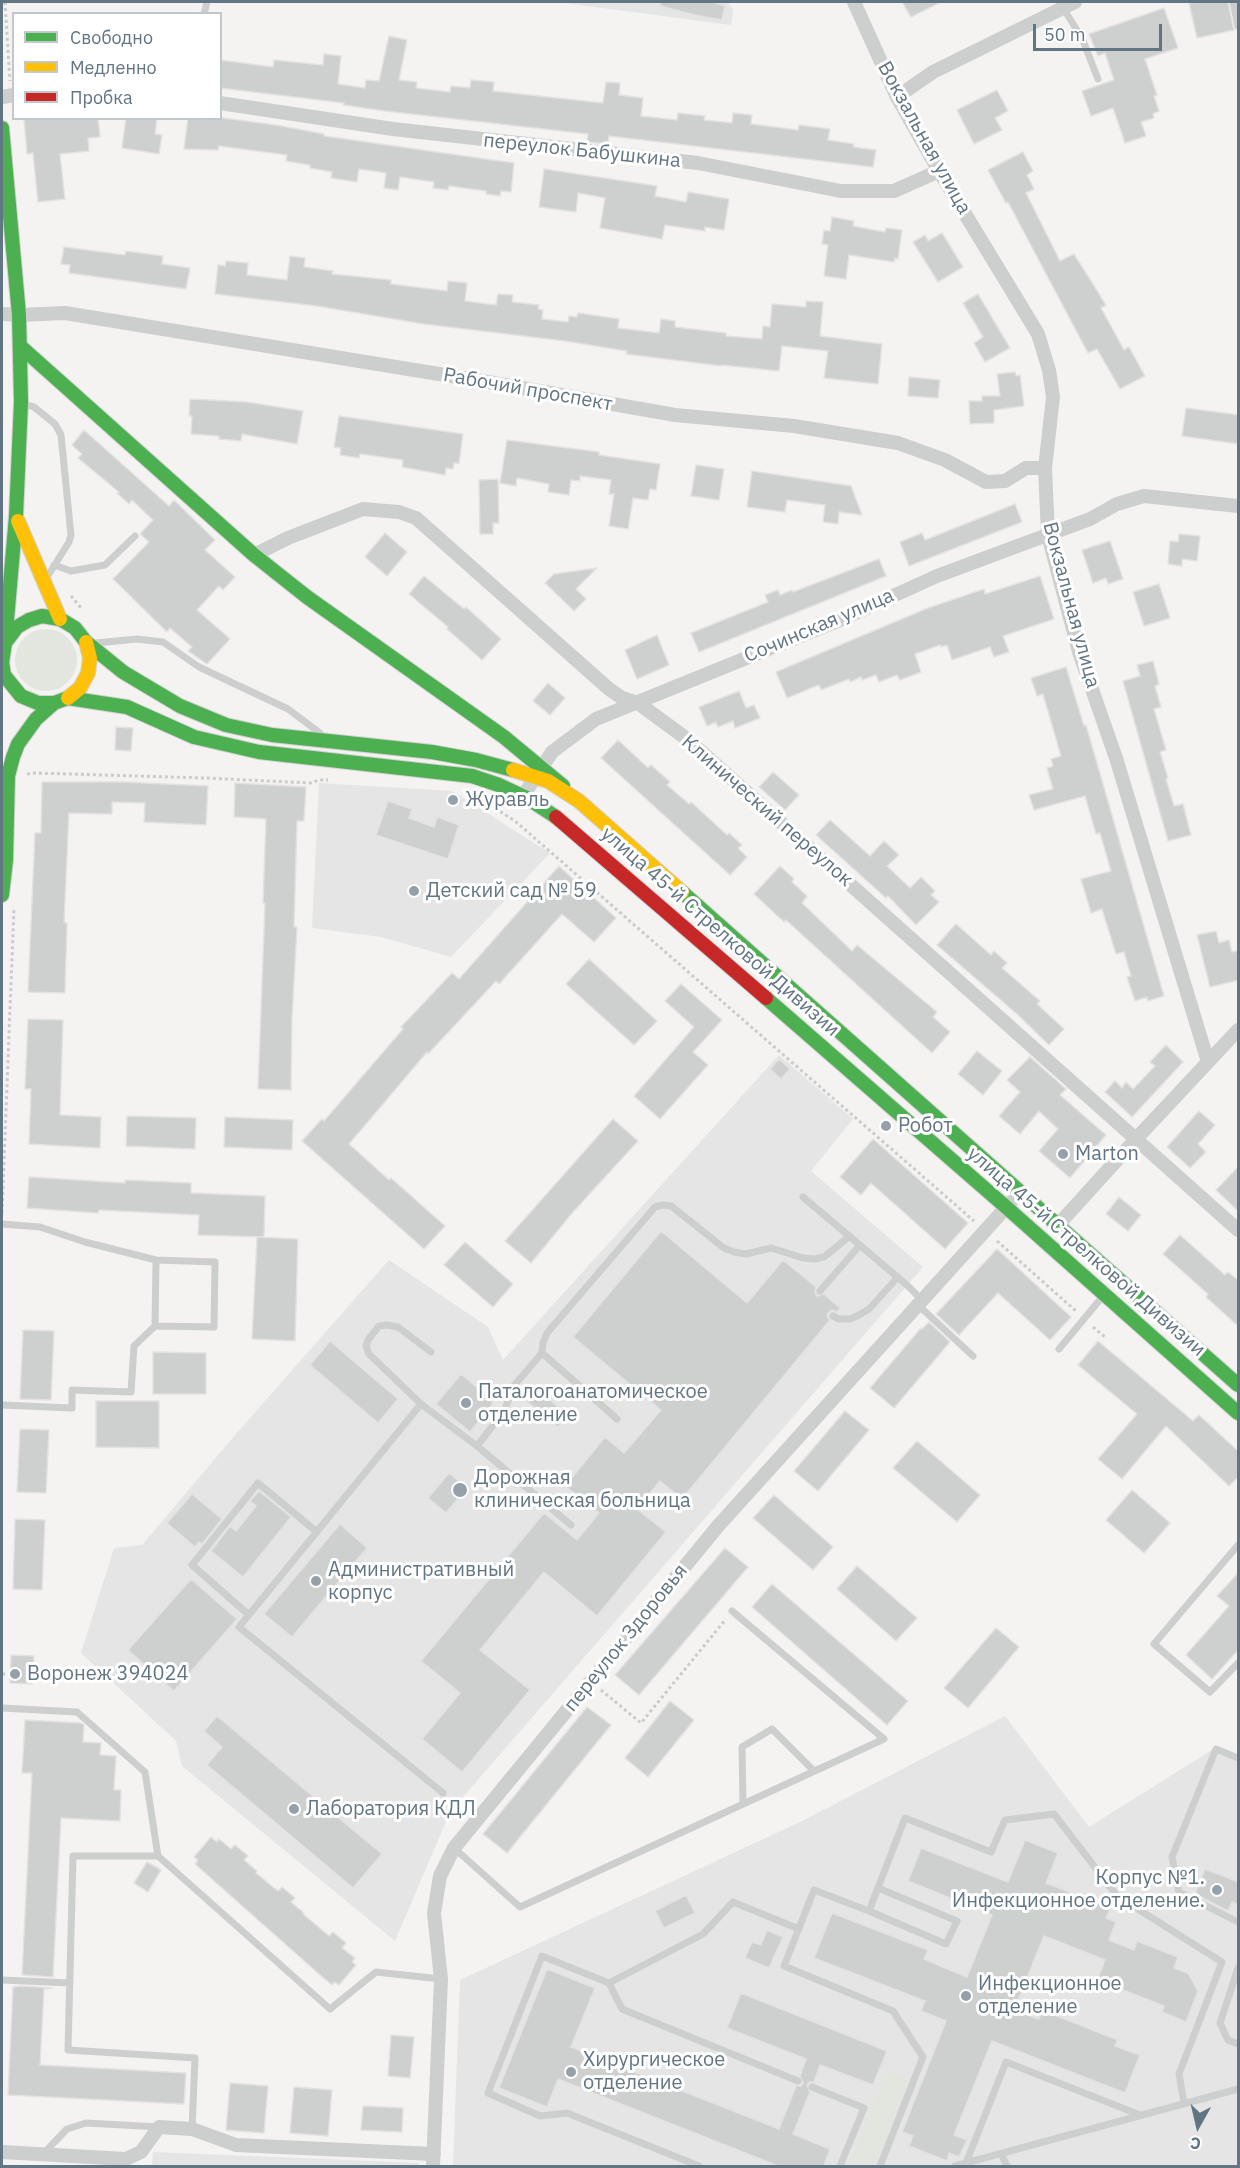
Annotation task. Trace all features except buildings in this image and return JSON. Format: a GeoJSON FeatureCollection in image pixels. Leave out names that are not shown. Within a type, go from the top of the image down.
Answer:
{"type":"FeatureCollection","features":[{"type":"Feature","properties":{"kind":"main road"},"geometry":{"type":"LineString","coordinates":[[2,128],[19,315],[21,402],[16,516],[2,663],[4,675],[9,683],[21,696],[38,703],[54,703],[69,698],[80,688],[88,673],[90,658],[86,642],[75,628],[60,619],[42,616],[29,620],[17,627],[5,643]]}},
{"type":"Feature","properties":{"kind":"main road"},"geometry":{"type":"LineString","coordinates":[[20,346],[254,555],[306,597],[504,737],[538,772]]}},
{"type":"Feature","properties":{"kind":"main road"},"geometry":{"type":"LineString","coordinates":[[16,516],[43,584],[60,619]]}},
{"type":"Feature","properties":{"kind":"main road","name":"улица 45-й Стрелковой Дивизии"},"geometry":{"type":"LineString","coordinates":[[86,642],[123,672],[180,706],[217,721],[272,735],[443,754],[538,772],[579,801],[1239,1385]]}},
{"type":"Feature","properties":{"kind":"main road","name":"улица 45-й Стрелковой Дивизии"},"geometry":{"type":"LineString","coordinates":[[69,698],[128,707],[194,737],[212,742],[259,752],[472,776],[523,796],[558,818],[1006,1207],[1239,1413]]}},
{"type":"Feature","properties":{"kind":"main road"},"geometry":{"type":"LineString","coordinates":[[2,895],[6,860],[8,776],[18,744],[36,719],[54,703]]}},
{"type":"Feature","properties":{"kind":"street","name":"Вокзальная улица"},"geometry":{"type":"LineString","coordinates":[[854,2],[897,97],[1038,334],[1049,370],[1053,397],[1045,468],[1048,535],[1079,652],[1116,758],[1208,1062]]}},
{"type":"Feature","properties":{"kind":"street"},"geometry":{"type":"LineString","coordinates":[[897,97],[933,72],[1069,5]]}},
{"type":"Feature","properties":{"kind":"street","name":"переулок Бабушкина"},"geometry":{"type":"LineString","coordinates":[[222,104],[393,129],[698,164],[841,191],[894,191],[939,171]]}},
{"type":"Feature","properties":{"kind":"street","name":"Рабочий проспект"},"geometry":{"type":"LineString","coordinates":[[2,314],[65,313],[675,415],[794,426],[898,443],[945,460],[986,482],[1005,481],[1026,468],[1045,468]]}},
{"type":"Feature","properties":{"kind":"street","name":"Сочинская улица"},"geometry":{"type":"LineString","coordinates":[[523,796],[552,752],[596,720],[840,620],[937,576],[1090,519],[1117,504],[1144,496],[1239,506]]}},
{"type":"Feature","properties":{"kind":"street","name":"Клинический переулок"},"geometry":{"type":"LineString","coordinates":[[254,555],[288,538],[363,509],[399,512],[416,518],[609,689],[622,698],[638,703],[687,739],[1239,1230]]}},
{"type":"Feature","properties":{"kind":"street"},"geometry":{"type":"LineString","coordinates":[[1059,1226],[1136,1139],[1239,1030]]}},
{"type":"Feature","properties":{"kind":"street","name":"переулок Здоровья"},"geometry":{"type":"LineString","coordinates":[[434,2160],[441,1979],[434,1913],[440,1876],[454,1848],[718,1526],[1020,1192]]}},
{"type":"Feature","properties":{"kind":"street"},"geometry":{"type":"LineString","coordinates":[[2,2152],[126,2158],[141,2152],[159,2127],[192,2129],[236,2145],[434,2160]]}},
{"type":"Feature","properties":{"kind":"lane"},"geometry":{"type":"LineString","coordinates":[[1233,2],[1239,26]]}},
{"type":"Feature","properties":{"kind":"lane"},"geometry":{"type":"LineString","coordinates":[[1069,5],[1098,79]]}},
{"type":"Feature","properties":{"kind":"lane"},"geometry":{"type":"LineString","coordinates":[[21,402],[34,407],[55,424],[61,435],[71,535],[43,584]]}},
{"type":"Feature","properties":{"kind":"lane"},"geometry":{"type":"LineString","coordinates":[[54,565],[71,571],[105,565],[135,536]]}},
{"type":"Feature","properties":{"kind":"lane"},"geometry":{"type":"LineString","coordinates":[[86,642],[112,643],[137,639],[163,642],[199,667],[288,709],[316,731],[338,744]]}},
{"type":"Feature","properties":{"kind":"lane"},"geometry":{"type":"LineString","coordinates":[[803,1197],[898,1277],[973,1356]]}},
{"type":"Feature","properties":{"kind":"lane"},"geometry":{"type":"LineString","coordinates":[[477,1446],[506,1410],[512,1388],[542,1353],[547,1333],[655,1207],[671,1206],[724,1248],[746,1254],[771,1248],[814,1259],[824,1257],[850,1236]]}},
{"type":"Feature","properties":{"kind":"lane"},"geometry":{"type":"LineString","coordinates":[[2,1224],[40,1227],[85,1242],[156,1260],[214,1262],[214,1327],[155,1326],[134,1346],[131,1392],[72,1390],[72,1408],[2,1405]]}},
{"type":"Feature","properties":{"kind":"lane"},"geometry":{"type":"LineString","coordinates":[[820,1291],[860,1245]]}},
{"type":"Feature","properties":{"kind":"lane"},"geometry":{"type":"LineString","coordinates":[[155,1326],[156,1260]]}},
{"type":"Feature","properties":{"kind":"lane"},"geometry":{"type":"LineString","coordinates":[[833,1316],[839,1319],[850,1319],[869,1309],[898,1277]]}},
{"type":"Feature","properties":{"kind":"lane"},"geometry":{"type":"LineString","coordinates":[[1059,1349],[1105,1294]]}},
{"type":"Feature","properties":{"kind":"lane"},"geometry":{"type":"LineString","coordinates":[[431,1352],[398,1327],[387,1325],[379,1326],[366,1346],[369,1354],[422,1404],[477,1446],[571,1525]]}},
{"type":"Feature","properties":{"kind":"lane"},"geometry":{"type":"LineString","coordinates":[[542,1353],[616,1419]]}},
{"type":"Feature","properties":{"kind":"lane"},"geometry":{"type":"LineString","coordinates":[[422,1404],[239,1627],[443,1793]]}},
{"type":"Feature","properties":{"kind":"lane"},"geometry":{"type":"LineString","coordinates":[[249,1615],[192,1565],[258,1484],[317,1532]]}},
{"type":"Feature","properties":{"kind":"lane"},"geometry":{"type":"LineString","coordinates":[[1239,1545],[1154,1644],[1210,1692],[1239,1663]]}},
{"type":"Feature","properties":{"kind":"lane"},"geometry":{"type":"LineString","coordinates":[[454,1848],[520,1907],[884,1739],[732,1611]]}},
{"type":"Feature","properties":{"kind":"lane"},"geometry":{"type":"LineString","coordinates":[[2,1708],[77,1712],[145,1772],[158,1857],[330,2009],[376,1972],[441,1979]]}},
{"type":"Feature","properties":{"kind":"lane"},"geometry":{"type":"LineString","coordinates":[[743,1804],[742,1747],[772,1729],[814,1771]]}},
{"type":"Feature","properties":{"kind":"lane"},"geometry":{"type":"LineString","coordinates":[[1239,1758],[1216,1749],[1172,1857],[1179,1892],[1239,1922]]}},
{"type":"Feature","properties":{"kind":"lane"},"geometry":{"type":"LineString","coordinates":[[869,1911],[905,1818],[991,1852],[1005,1820],[1054,1814],[1117,1896],[1222,1962],[1179,2074],[1184,2103]]}},
{"type":"Feature","properties":{"kind":"lane"},"geometry":{"type":"LineString","coordinates":[[158,1857],[73,1856],[68,2050],[195,2058],[192,2129]]}},
{"type":"Feature","properties":{"kind":"lane"},"geometry":{"type":"LineString","coordinates":[[878,1888],[957,1921],[946,1944],[814,1890],[784,1966],[893,2011],[923,2057],[880,2166]]}},
{"type":"Feature","properties":{"kind":"lane"},"geometry":{"type":"LineString","coordinates":[[609,1983],[703,1934],[733,1902],[799,1929]]}},
{"type":"Feature","properties":{"kind":"lane"},"geometry":{"type":"LineString","coordinates":[[699,2166],[567,2113],[540,2116],[488,2093],[542,1956],[609,1983],[622,2009],[798,2081]]}},
{"type":"Feature","properties":{"kind":"lane"},"geometry":{"type":"LineString","coordinates":[[1239,1968],[1220,2023],[1228,2040],[1239,2044]]}},
{"type":"Feature","properties":{"kind":"lane"},"geometry":{"type":"LineString","coordinates":[[2,1980],[70,1983]]}},
{"type":"Feature","properties":{"kind":"lane"},"geometry":{"type":"LineString","coordinates":[[966,2163],[1006,2062],[1140,2115]]}},
{"type":"Feature","properties":{"kind":"lane"},"geometry":{"type":"LineString","coordinates":[[812,2087],[864,2108],[840,2166]]}},
{"type":"Feature","properties":{"kind":"lane"},"geometry":{"type":"LineString","coordinates":[[955,2166],[1239,2089]]}},
{"type":"Feature","properties":{"kind":"lane"},"geometry":{"type":"LineString","coordinates":[[42,2155],[67,2129],[86,2123],[159,2127]]}},
{"type":"Feature","properties":{"kind":"lane"},"geometry":{"type":"LineString","coordinates":[[1001,2154],[1007,2166]]}},
{"type":"Feature","properties":{"kind":"path"},"geometry":{"type":"LineString","coordinates":[[8,776],[34,773],[311,783],[330,780]]}},
{"type":"Feature","properties":{"kind":"path"},"geometry":{"type":"LineString","coordinates":[[476,798],[515,821],[1106,1338]]}},
{"type":"Feature","properties":{"kind":"path"},"geometry":{"type":"LineString","coordinates":[[2,1224],[14,906]]}},
{"type":"Feature","properties":{"kind":"path"},"geometry":{"type":"LineString","coordinates":[[590,1681],[641,1723],[732,1611]]}},
{"type":"Feature","properties":{"kind":"path"},"geometry":{"type":"LineString","coordinates":[[2,1674],[10,1674]]}},
{"type":"Feature","properties":{"kind":"shaded area"},"geometry":{"type":"Polygon","coordinates":[[[557,2],[728,2],[733,10],[731,25],[557,2]]]}},
{"type":"Feature","properties":{"kind":"shaded area"},"geometry":{"type":"Polygon","coordinates":[[[40,629],[52,629],[68,638],[75,648],[77,660],[75,672],[68,682],[52,691],[40,691],[29,686],[20,677],[15,666],[15,654],[20,643],[29,634],[40,629]]]}},
{"type":"Feature","properties":{"kind":"shaded area","name":"Детский сад № 59"},"geometry":{"type":"Polygon","coordinates":[[[319,783],[452,791],[550,853],[451,957],[381,937],[312,928],[319,783]]]}},
{"type":"Feature","properties":{"kind":"shaded area","name":"Дорожная клиническая больница"},"geometry":{"type":"Polygon","coordinates":[[[779,1055],[853,1119],[811,1171],[923,1267],[450,1812],[395,1941],[182,1766],[176,1741],[81,1653],[114,1548],[142,1545],[389,1260],[488,1327],[503,1360],[779,1055]]]}},
{"type":"Feature","properties":{"kind":"shaded area"},"geometry":{"type":"Polygon","coordinates":[[[1005,1716],[1089,1827],[1215,1748],[1238,1756],[1238,2166],[453,2166],[460,1980],[800,1822],[1005,1716]]]}},
{"type":"Feature","properties":{"kind":"shaded area"},"geometry":{"type":"Polygon","coordinates":[[[888,2071],[909,2079],[873,2166],[850,2166],[888,2071]]]}},
{"type":"Feature","properties":{"kind":"shaded area"},"geometry":{"type":"Polygon","coordinates":[[[153,2152],[419,2163],[419,2166],[152,2166],[153,2152]]]}},
{"type":"Feature","properties":{"kind":"traffic: fast"},"geometry":{"type":"LineString","coordinates":[[2,128],[19,315],[21,402],[16,516],[5,643]]}},
{"type":"Feature","properties":{"kind":"traffic: fast"},"geometry":{"type":"LineString","coordinates":[[20,346],[254,555],[307,597],[504,737],[563,786]]}},
{"type":"Feature","properties":{"kind":"traffic: fast"},"geometry":{"type":"LineString","coordinates":[[2,663],[5,643],[17,627],[42,616],[60,619],[75,628],[86,642],[123,672],[180,706],[226,725],[272,735],[432,752],[513,770]]}},
{"type":"Feature","properties":{"kind":"traffic: fast"},"geometry":{"type":"LineString","coordinates":[[2,662],[4,675],[21,696],[38,703],[54,703]]}},
{"type":"Feature","properties":{"kind":"traffic: fast"},"geometry":{"type":"LineString","coordinates":[[2,895],[6,860],[8,776],[13,757],[18,744],[36,719],[54,703],[68,698],[127,707],[194,737],[259,752],[472,776],[527,798],[556,817]]}},
{"type":"Feature","properties":{"kind":"traffic: fast"},"geometry":{"type":"LineString","coordinates":[[682,892],[1238,1385]]}},
{"type":"Feature","properties":{"kind":"traffic: fast"},"geometry":{"type":"LineString","coordinates":[[766,998],[1238,1413]]}},
{"type":"Feature","properties":{"kind":"traffic: slow"},"geometry":{"type":"LineString","coordinates":[[18,521],[60,619]]}},
{"type":"Feature","properties":{"kind":"traffic: slow"},"geometry":{"type":"LineString","coordinates":[[68,698],[80,688],[88,673],[90,658],[86,642]]}},
{"type":"Feature","properties":{"kind":"traffic: slow"},"geometry":{"type":"LineString","coordinates":[[513,770],[548,781],[579,801],[682,892]]}},
{"type":"Feature","properties":{"kind":"traffic: jam"},"geometry":{"type":"LineString","coordinates":[[556,817],[766,998]]}},
{"type":"Feature","properties":{"kind":"place","name":"Журавль"},"geometry":{"type":"Point","coordinates":[453,800]}},
{"type":"Feature","properties":{"kind":"place","name":"Детский сад № 59"},"geometry":{"type":"Point","coordinates":[414,891]}},
{"type":"Feature","properties":{"kind":"place","name":"Робот"},"geometry":{"type":"Point","coordinates":[886,1126]}},
{"type":"Feature","properties":{"kind":"place","name":"Marton"},"geometry":{"type":"Point","coordinates":[1063,1154]}},
{"type":"Feature","properties":{"kind":"place","name":"Паталогоанатомическое отделение"},"geometry":{"type":"Point","coordinates":[466,1403]}},
{"type":"Feature","properties":{"kind":"place","name":"Дорожная клиническая больница"},"geometry":{"type":"Point","coordinates":[460,1490]}},
{"type":"Feature","properties":{"kind":"place","name":"Административный корпус"},"geometry":{"type":"Point","coordinates":[316,1581]}},
{"type":"Feature","properties":{"kind":"place","name":"Воронеж 394024"},"geometry":{"type":"Point","coordinates":[15,1674]}},
{"type":"Feature","properties":{"kind":"place","name":"Лаборатория КДЛ"},"geometry":{"type":"Point","coordinates":[294,1809]}},
{"type":"Feature","properties":{"kind":"place","name":"Корпус №1. Инфекционное отделение."},"geometry":{"type":"Point","coordinates":[1217,1890]}},
{"type":"Feature","properties":{"kind":"place","name":"Инфекционное отделение"},"geometry":{"type":"Point","coordinates":[966,1996]}},
{"type":"Feature","properties":{"kind":"place","name":"Хирургическое отделение"},"geometry":{"type":"Point","coordinates":[571,2072]}}]}
